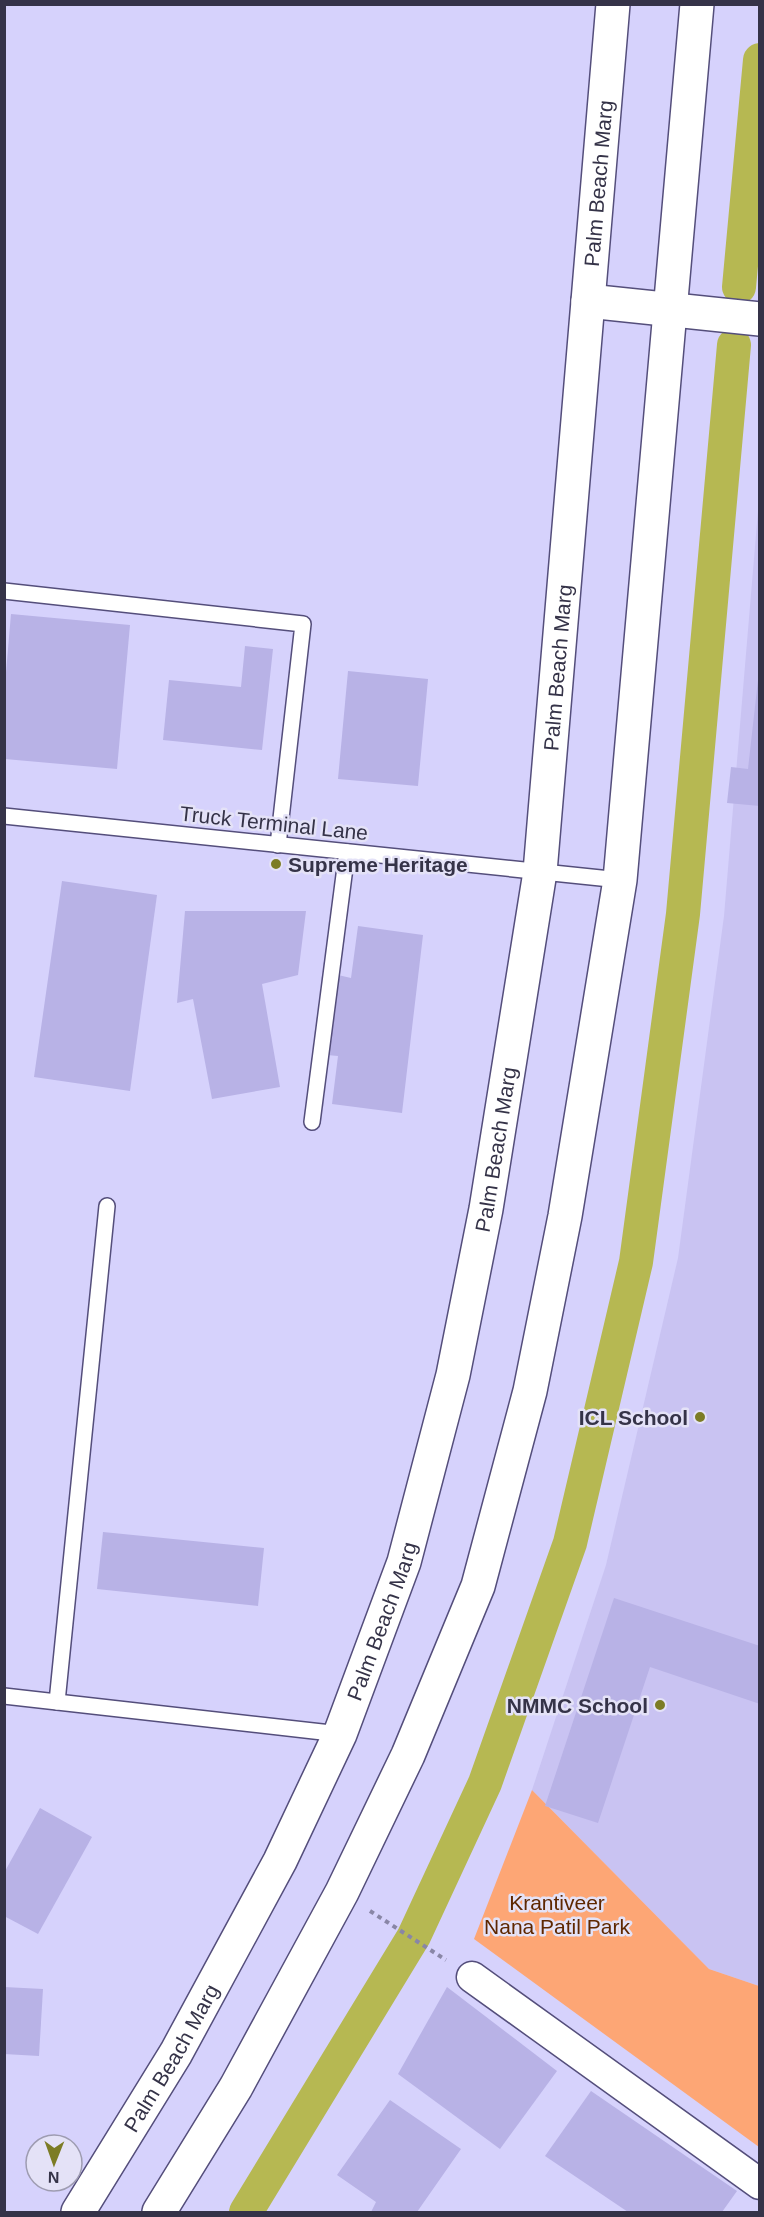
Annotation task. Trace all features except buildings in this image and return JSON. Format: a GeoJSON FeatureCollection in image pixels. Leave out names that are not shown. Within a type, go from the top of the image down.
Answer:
{"type":"FeatureCollection","features":[{"type":"Feature","properties":{"kind":"main road","name":"Palm Beach Marg"},"geometry":{"type":"LineString","coordinates":[[78,2212],[176,2053],[280,1861],[340,1734],[404,1562],[453,1375],[486,1209],[540,872],[613,4]]}},
{"type":"Feature","properties":{"kind":"main road"},"geometry":{"type":"LineString","coordinates":[[159,2212],[236,2087],[342,1892],[408,1755],[478,1586],[530,1391],[563,1227],[620,880],[697,4]]}},
{"type":"Feature","properties":{"kind":"main road"},"geometry":{"type":"LineString","coordinates":[[588,301],[759,319]]}},
{"type":"Feature","properties":{"kind":"street"},"geometry":{"type":"LineString","coordinates":[[472,1977],[759,2184]]}},
{"type":"Feature","properties":{"kind":"lane"},"geometry":{"type":"LineString","coordinates":[[4,591],[303,624],[278,845]]}},
{"type":"Feature","properties":{"kind":"lane","name":"Truck Terminal Lane"},"geometry":{"type":"LineString","coordinates":[[4,816],[620,880]]}},
{"type":"Feature","properties":{"kind":"lane"},"geometry":{"type":"LineString","coordinates":[[312,1122],[347,852]]}},
{"type":"Feature","properties":{"kind":"lane"},"geometry":{"type":"LineString","coordinates":[[57,1702],[107,1206]]}},
{"type":"Feature","properties":{"kind":"lane"},"geometry":{"type":"LineString","coordinates":[[4,1696],[340,1734]]}},
{"type":"Feature","properties":{"kind":"path"},"geometry":{"type":"LineString","coordinates":[[342,1892],[472,1977]]}},
{"type":"Feature","properties":{"kind":"shaded area"},"geometry":{"type":"Polygon","coordinates":[[[759,499],[759,1986],[709,1969],[532,1790],[606,1565],[678,1258],[724,916],[759,499]]]}},
{"type":"Feature","properties":{"kind":"green space","name":"Krantiveer Nana Patil Park"},"geometry":{"type":"Polygon","coordinates":[[[532,1790],[709,1969],[759,1986],[759,2147],[474,1939],[532,1790]]]}},
{"type":"Feature","properties":{"kind":"waterway"},"geometry":{"type":"LineString","coordinates":[[739,287],[760,60]]}},
{"type":"Feature","properties":{"kind":"waterway"},"geometry":{"type":"LineString","coordinates":[[246,2212],[414,1936],[485,1783],[570,1543],[636,1262],[683,914],[734,345]]}},
{"type":"Feature","properties":{"kind":"place","name":"Supreme Heritage"},"geometry":{"type":"Point","coordinates":[276,864]}},
{"type":"Feature","properties":{"kind":"place","name":"ICL School"},"geometry":{"type":"Point","coordinates":[700,1417]}},
{"type":"Feature","properties":{"kind":"place","name":"NMMC School"},"geometry":{"type":"Point","coordinates":[660,1705]}}]}
